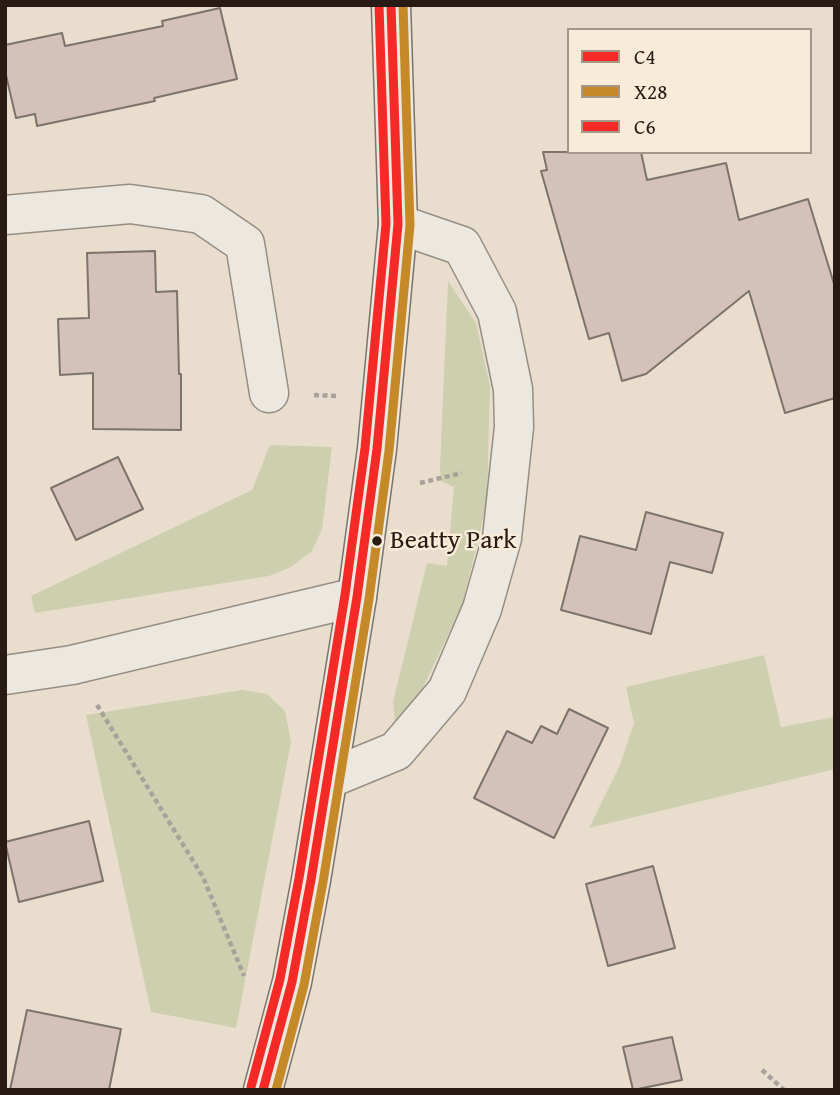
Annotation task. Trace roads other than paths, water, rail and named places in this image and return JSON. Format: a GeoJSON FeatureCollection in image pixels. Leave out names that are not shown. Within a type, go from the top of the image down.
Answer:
{"type":"FeatureCollection","features":[{"type":"Feature","properties":{"kind":"street"},"geometry":{"type":"LineString","coordinates":[[263,1090],[292,982],[328,779],[357,597],[383,397],[398,224],[391,5]]}},
{"type":"Feature","properties":{"kind":"street"},"geometry":{"type":"LineString","coordinates":[[5,215],[130,204],[201,214],[245,244],[269,393]]}},
{"type":"Feature","properties":{"kind":"street"},"geometry":{"type":"LineString","coordinates":[[328,779],[396,751],[447,691],[482,609],[502,538],[514,427],[513,389],[497,312],[462,246],[398,224]]}},
{"type":"Feature","properties":{"kind":"street"},"geometry":{"type":"LineString","coordinates":[[5,675],[72,665],[357,597]]}},
{"type":"Feature","properties":{"kind":"place","name":"Beatty Park"},"geometry":{"type":"Point","coordinates":[377,541]}}]}
